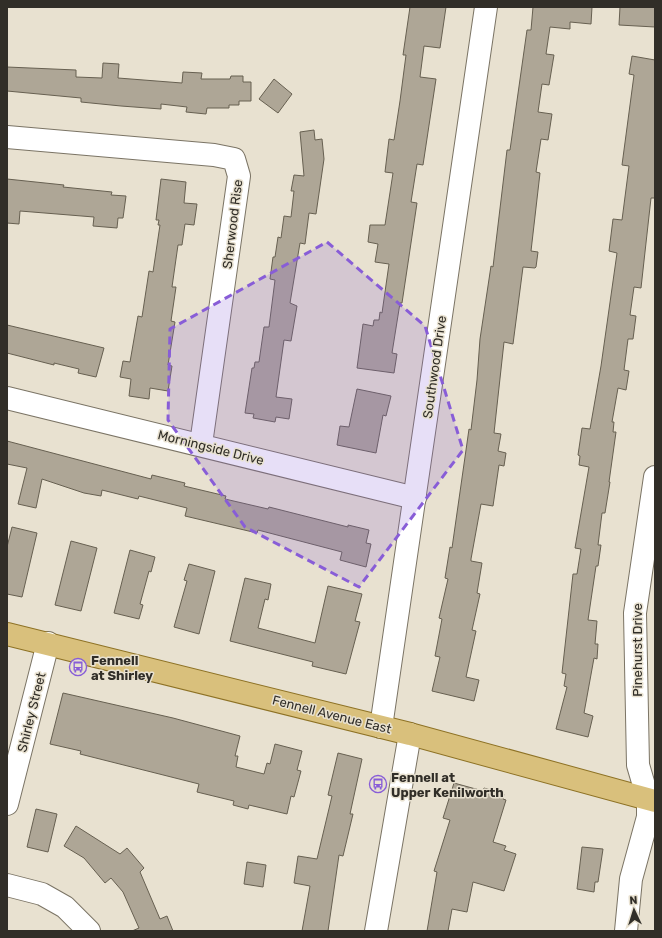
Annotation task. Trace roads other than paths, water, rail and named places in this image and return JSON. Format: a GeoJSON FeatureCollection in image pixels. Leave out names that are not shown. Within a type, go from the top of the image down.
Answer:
{"type":"FeatureCollection","features":[{"type":"Feature","properties":{"kind":"main road","name":"Fennell Avenue East"},"geometry":{"type":"LineString","coordinates":[[7,634],[410,734],[652,800]]}},
{"type":"Feature","properties":{"kind":"street","name":"Southwood Drive"},"geometry":{"type":"LineString","coordinates":[[381,727],[416,498],[486,7]]}},
{"type":"Feature","properties":{"kind":"street","name":"Sherwood Rise"},"geometry":{"type":"LineString","coordinates":[[7,137],[214,155],[234,159],[239,176],[201,444]]}},
{"type":"Feature","properties":{"kind":"street","name":"Morningside Drive"},"geometry":{"type":"LineString","coordinates":[[7,398],[201,444],[416,498]]}},
{"type":"Feature","properties":{"kind":"street","name":"Pinehurst Drive"},"geometry":{"type":"LineString","coordinates":[[626,931],[631,879],[652,800],[638,765],[635,613],[655,477]]}},
{"type":"Feature","properties":{"kind":"street","name":"Shirley Street"},"geometry":{"type":"LineString","coordinates":[[7,804],[48,643]]}},
{"type":"Feature","properties":{"kind":"street"},"geometry":{"type":"LineString","coordinates":[[376,931],[410,734]]}},
{"type":"Feature","properties":{"kind":"street"},"geometry":{"type":"LineString","coordinates":[[7,885],[42,894],[65,908],[89,931]]}},
{"type":"Feature","properties":{"kind":"place","name":"Fennell at Shirley"},"geometry":{"type":"Point","coordinates":[78,667]}},
{"type":"Feature","properties":{"kind":"place","name":"Fennell at Upper Kenilworth"},"geometry":{"type":"Point","coordinates":[378,784]}}]}
